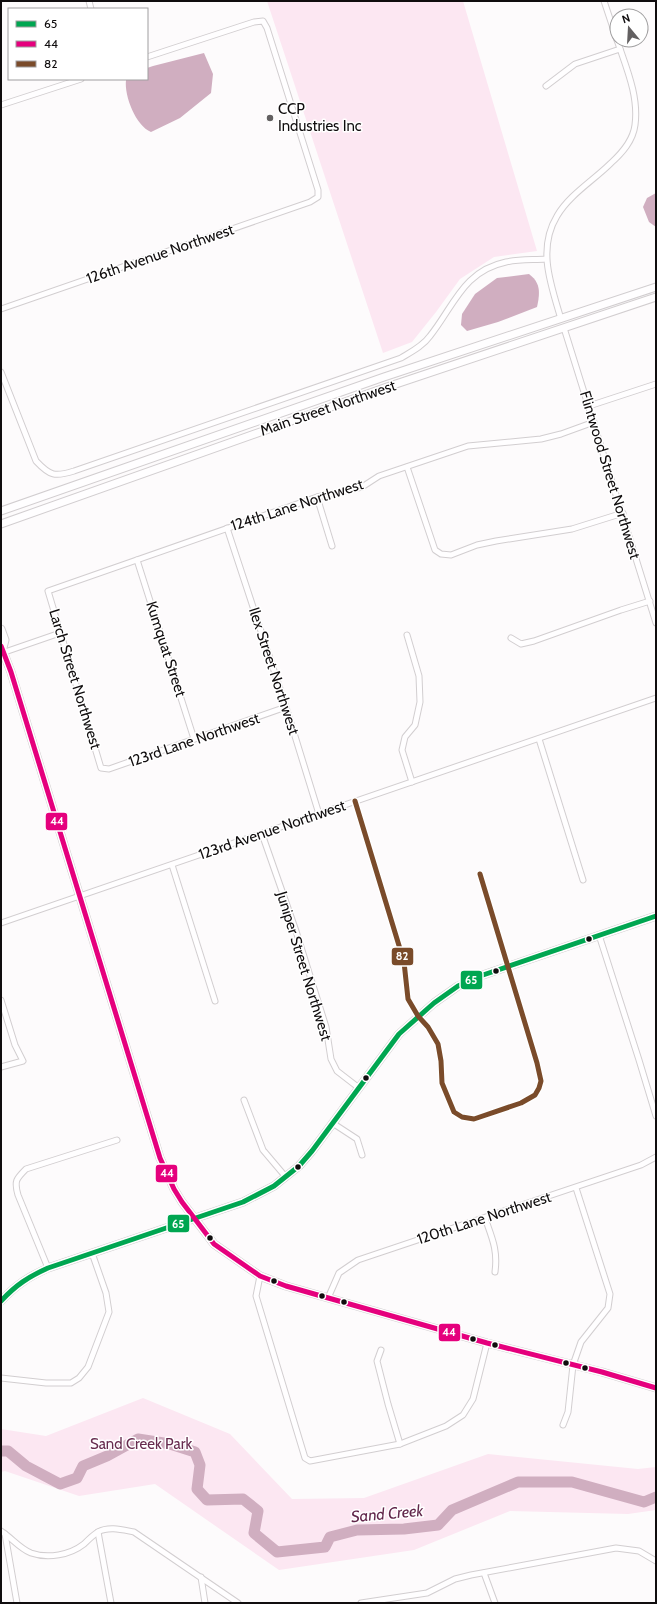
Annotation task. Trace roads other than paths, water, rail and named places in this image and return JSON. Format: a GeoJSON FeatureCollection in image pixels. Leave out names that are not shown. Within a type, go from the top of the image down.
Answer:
{"type":"FeatureCollection","features":[{"type":"Feature","properties":{"kind":"street"},"geometry":{"type":"LineString","coordinates":[[604,1],[609,16]]}},
{"type":"Feature","properties":{"kind":"street","name":"126th Avenue Northwest"},"geometry":{"type":"LineString","coordinates":[[1,309],[310,202],[318,197],[318,190],[290,100],[263,21],[254,22],[148,57]]}},
{"type":"Feature","properties":{"kind":"street"},"geometry":{"type":"LineString","coordinates":[[546,86],[575,64],[620,49],[630,77],[635,102],[635,127],[624,150],[572,198],[557,216],[550,234],[546,259],[549,278],[561,319]]}},
{"type":"Feature","properties":{"kind":"street"},"geometry":{"type":"LineString","coordinates":[[1,105],[78,80]]}},
{"type":"Feature","properties":{"kind":"street"},"geometry":{"type":"LineString","coordinates":[[1,372],[36,461],[46,472],[57,476],[67,474],[401,358],[415,350],[430,337],[460,291],[477,275],[493,266],[507,262],[546,259]]}},
{"type":"Feature","properties":{"kind":"street","name":"Main Street Northwest"},"geometry":{"type":"LineString","coordinates":[[1,511],[325,398],[656,287]]}},
{"type":"Feature","properties":{"kind":"street","name":"Main Street Northwest"},"geometry":{"type":"LineString","coordinates":[[1,524],[387,387],[656,297]]}},
{"type":"Feature","properties":{"kind":"street","name":"Flintwood Street Northwest"},"geometry":{"type":"LineString","coordinates":[[564,328],[623,513],[656,623]]}},
{"type":"Feature","properties":{"kind":"street"},"geometry":{"type":"LineString","coordinates":[[589,406],[656,384]]}},
{"type":"Feature","properties":{"kind":"street","name":"124th Lane Northwest"},"geometry":{"type":"LineString","coordinates":[[48,591],[317,497],[362,487],[378,476],[468,446],[541,439],[561,434],[594,422]]}},
{"type":"Feature","properties":{"kind":"street"},"geometry":{"type":"LineString","coordinates":[[407,467],[435,550],[441,554],[451,556],[477,545],[572,529],[623,513]]}},
{"type":"Feature","properties":{"kind":"street"},"geometry":{"type":"LineString","coordinates":[[317,497],[332,546]]}},
{"type":"Feature","properties":{"kind":"street","name":"Ilex Street Northwest"},"geometry":{"type":"LineString","coordinates":[[227,528],[286,707],[319,814]]}},
{"type":"Feature","properties":{"kind":"street","name":"Kumquat Street"},"geometry":{"type":"LineString","coordinates":[[137,560],[194,739]]}},
{"type":"Feature","properties":{"kind":"street","name":"Larch Street Northwest"},"geometry":{"type":"LineString","coordinates":[[48,591],[102,768]]}},
{"type":"Feature","properties":{"kind":"street"},"geometry":{"type":"LineString","coordinates":[[511,638],[521,644],[534,641],[621,610],[650,602]]}},
{"type":"Feature","properties":{"kind":"street"},"geometry":{"type":"LineString","coordinates":[[1,629],[5,640],[2,650],[80,895],[160,1158],[174,1189],[194,1219],[214,1244],[260,1276],[286,1286],[486,1343],[656,1388]]}},
{"type":"Feature","properties":{"kind":"street"},"geometry":{"type":"LineString","coordinates":[[2,650],[60,633]]}},
{"type":"Feature","properties":{"kind":"street"},"geometry":{"type":"LineString","coordinates":[[406,635],[419,676],[420,702],[415,725],[405,737],[402,750],[412,782]]}},
{"type":"Feature","properties":{"kind":"street","name":"123rd Avenue Northwest"},"geometry":{"type":"LineString","coordinates":[[1,923],[656,698]]}},
{"type":"Feature","properties":{"kind":"street","name":"123rd Lane Northwest"},"geometry":{"type":"LineString","coordinates":[[102,768],[110,769],[286,707]]}},
{"type":"Feature","properties":{"kind":"street"},"geometry":{"type":"LineString","coordinates":[[539,739],[583,880]]}},
{"type":"Feature","properties":{"kind":"street"},"geometry":{"type":"LineString","coordinates":[[356,801],[404,962],[408,999],[438,1044],[441,1061],[442,1082],[454,1112],[462,1117],[474,1119],[521,1103],[535,1095],[541,1081],[537,1063],[480,874]]}},
{"type":"Feature","properties":{"kind":"street","name":"Juniper Street Northwest"},"geometry":{"type":"LineString","coordinates":[[262,834],[296,931],[326,1027],[330,1059],[337,1071],[359,1088]]}},
{"type":"Feature","properties":{"kind":"street"},"geometry":{"type":"LineString","coordinates":[[172,865],[215,1001]]}},
{"type":"Feature","properties":{"kind":"street"},"geometry":{"type":"LineString","coordinates":[[1,1301],[16,1286],[30,1276],[48,1268],[243,1202],[274,1186],[299,1166],[334,1124],[399,1034],[418,1016],[458,986],[507,967],[656,916]]}},
{"type":"Feature","properties":{"kind":"street"},"geometry":{"type":"LineString","coordinates":[[599,935],[656,1116]]}},
{"type":"Feature","properties":{"kind":"street"},"geometry":{"type":"LineString","coordinates":[[1,1000],[15,1045],[23,1061],[1,1067]]}},
{"type":"Feature","properties":{"kind":"street"},"geometry":{"type":"LineString","coordinates":[[244,1100],[263,1150],[285,1176]]}},
{"type":"Feature","properties":{"kind":"street"},"geometry":{"type":"LineString","coordinates":[[334,1124],[357,1139],[362,1155]]}},
{"type":"Feature","properties":{"kind":"street"},"geometry":{"type":"LineString","coordinates":[[48,1268],[18,1195],[15,1185],[16,1179],[26,1169],[117,1140]]}},
{"type":"Feature","properties":{"kind":"street","name":"120th Lane Northwest"},"geometry":{"type":"LineString","coordinates":[[328,1298],[339,1273],[352,1263],[430,1235],[576,1188],[641,1165],[656,1157]]}},
{"type":"Feature","properties":{"kind":"street"},"geometry":{"type":"LineString","coordinates":[[563,1425],[568,1412],[573,1365],[581,1342],[608,1308],[610,1294],[576,1188]]}},
{"type":"Feature","properties":{"kind":"street"},"geometry":{"type":"LineString","coordinates":[[485,1218],[494,1245],[496,1258],[494,1272]]}},
{"type":"Feature","properties":{"kind":"street"},"geometry":{"type":"LineString","coordinates":[[1,1378],[46,1383],[70,1383],[79,1378],[88,1367],[109,1312],[106,1293],[92,1253]]}},
{"type":"Feature","properties":{"kind":"street"},"geometry":{"type":"LineString","coordinates":[[260,1276],[256,1296],[305,1458],[313,1461],[400,1444],[446,1426],[463,1415],[473,1399],[486,1343]]}},
{"type":"Feature","properties":{"kind":"street"},"geometry":{"type":"LineString","coordinates":[[380,1350],[376,1361],[400,1444]]}},
{"type":"Feature","properties":{"kind":"street"},"geometry":{"type":"LineString","coordinates":[[3,1533],[25,1550],[41,1556],[52,1556],[63,1554],[78,1548],[98,1532],[113,1529],[122,1529],[134,1532],[238,1603]]}},
{"type":"Feature","properties":{"kind":"street"},"geometry":{"type":"LineString","coordinates":[[98,1532],[111,1603]]}},
{"type":"Feature","properties":{"kind":"street"},"geometry":{"type":"LineString","coordinates":[[3,1533],[17,1603]]}},
{"type":"Feature","properties":{"kind":"street"},"geometry":{"type":"LineString","coordinates":[[361,1603],[395,1600],[427,1593],[455,1579],[484,1572],[616,1548],[639,1551],[656,1561]]}},
{"type":"Feature","properties":{"kind":"street"},"geometry":{"type":"LineString","coordinates":[[484,1572],[495,1603]]}},
{"type":"Feature","properties":{"kind":"street"},"geometry":{"type":"LineString","coordinates":[[201,1577],[206,1603]]}},
{"type":"Feature","properties":{"kind":"waterway","name":"Sand Creek"},"geometry":{"type":"LineString","coordinates":[[1,1451],[8,1451],[26,1466],[60,1484],[77,1478],[83,1466],[107,1456],[138,1439],[170,1444],[195,1452],[200,1465],[197,1489],[207,1500],[243,1499],[258,1511],[254,1533],[277,1552],[325,1547],[330,1537],[357,1530],[404,1529],[438,1525],[452,1510],[518,1482],[572,1482],[644,1502],[656,1497]]}},
{"type":"Feature","properties":{"kind":"place","name":"CCP Industries Inc"},"geometry":{"type":"Point","coordinates":[270,118]}},
{"type":"Feature","properties":{"kind":"park label","name":"Sand Creek Park"},"geometry":{"type":"Point","coordinates":[141,1444]}}]}
